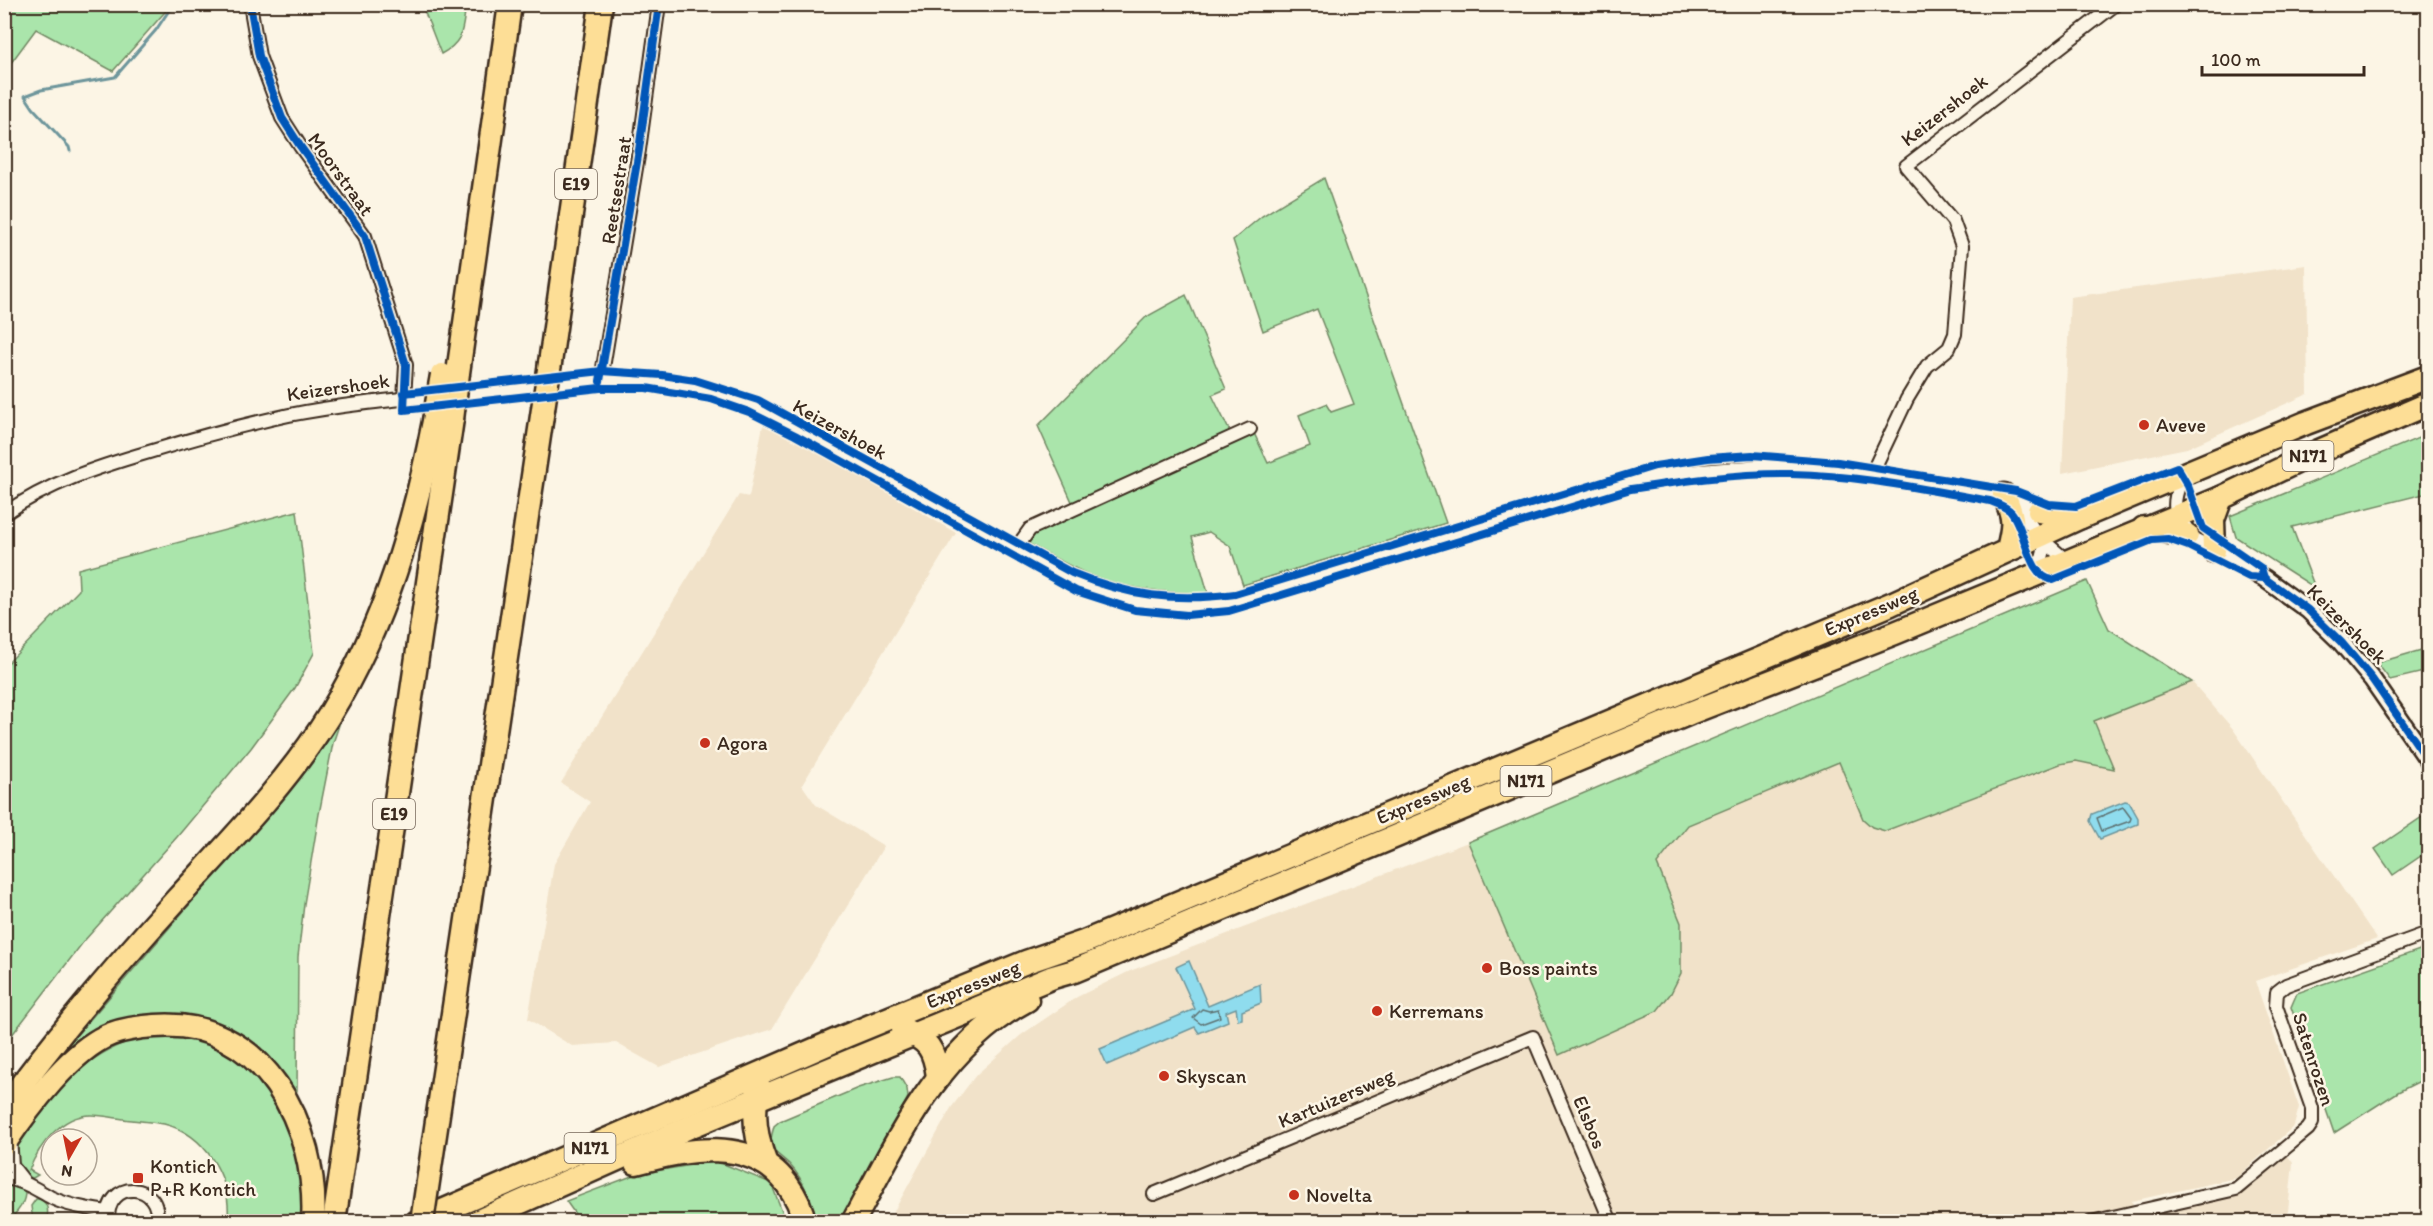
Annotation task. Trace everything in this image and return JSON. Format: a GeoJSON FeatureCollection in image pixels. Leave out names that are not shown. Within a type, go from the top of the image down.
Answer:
{"type":"FeatureCollection","features":[{"type":"Feature","properties":{"kind":"highway","name":"E19"},"geometry":{"type":"LineString","coordinates":[[324,1217],[450,374],[464,338],[510,4]]}},
{"type":"Feature","properties":{"kind":"highway","name":"E19"},"geometry":{"type":"LineString","coordinates":[[422,1221],[601,4]]}},
{"type":"Feature","properties":{"kind":"highway","name":"Expressweg"},"geometry":{"type":"LineString","coordinates":[[476,1221],[754,1100],[1053,977],[1074,971],[1680,717],[1808,665],[1895,633],[2144,528],[2179,502],[2306,423],[2428,377]]}},
{"type":"Feature","properties":{"kind":"highway","name":"Expressweg"},"geometry":{"type":"LineString","coordinates":[[417,1221],[882,1021],[1026,962],[1084,942],[1891,604],[2008,549],[2045,537],[2081,517],[2221,498],[2317,452],[2428,405]]}},
{"type":"Feature","properties":{"kind":"highway"},"geometry":{"type":"LineString","coordinates":[[4,1108],[51,1045],[110,973],[279,787],[330,714],[357,666],[386,599],[443,420]]}},
{"type":"Feature","properties":{"kind":"highway"},"geometry":{"type":"LineString","coordinates":[[2004,495],[2013,513],[2008,549]]}},
{"type":"Feature","properties":{"kind":"highway"},"geometry":{"type":"LineString","coordinates":[[2211,549],[2212,520],[2221,498]]}},
{"type":"Feature","properties":{"kind":"highway"},"geometry":{"type":"LineString","coordinates":[[2038,511],[2081,517]]}},
{"type":"Feature","properties":{"kind":"highway"},"geometry":{"type":"LineString","coordinates":[[853,1221],[906,1123],[938,1076],[985,1029],[1010,1009],[1056,985],[1074,971]]}},
{"type":"Feature","properties":{"kind":"highway"},"geometry":{"type":"LineString","coordinates":[[882,1021],[915,1035],[925,1042],[934,1054],[938,1076]]}},
{"type":"Feature","properties":{"kind":"highway"},"geometry":{"type":"LineString","coordinates":[[7,1140],[76,1055],[109,1034],[138,1027],[173,1024],[206,1029],[248,1053],[268,1073],[284,1094],[296,1118],[324,1217]]}},
{"type":"Feature","properties":{"kind":"highway"},"geometry":{"type":"LineString","coordinates":[[763,1074],[754,1100],[757,1136],[766,1164]]}},
{"type":"Feature","properties":{"kind":"highway"},"geometry":{"type":"LineString","coordinates":[[552,1188],[680,1152],[718,1150],[748,1156],[766,1164],[781,1176],[799,1202],[804,1221]]}},
{"type":"Feature","properties":{"kind":"street","name":"Moorstraat"},"geometry":{"type":"LineString","coordinates":[[250,4],[260,56],[282,118],[365,237],[406,365],[404,399]]}},
{"type":"Feature","properties":{"kind":"street","name":"Reetsestraat"},"geometry":{"type":"LineString","coordinates":[[601,380],[638,161],[658,4]]}},
{"type":"Feature","properties":{"kind":"street","name":"Keizershoek"},"geometry":{"type":"LineString","coordinates":[[1872,473],[1907,399],[1927,366],[1948,348],[1956,325],[1962,246],[1953,221],[1906,166],[2116,4]]}},
{"type":"Feature","properties":{"kind":"street","name":"Keizershoek"},"geometry":{"type":"LineString","coordinates":[[4,514],[54,485],[91,469],[189,439],[289,415],[404,399],[601,380],[658,381],[681,384],[741,401],[786,422],[1068,579],[1093,590],[1143,602],[1176,606],[1204,606],[1238,602],[1613,486],[1641,479],[1712,469],[1797,466],[1872,473],[2024,499],[2038,511],[2045,537]]}},
{"type":"Feature","properties":{"kind":"street"},"geometry":{"type":"LineString","coordinates":[[1016,550],[1030,529],[1250,429]]}},
{"type":"Feature","properties":{"kind":"street"},"geometry":{"type":"LineString","coordinates":[[2004,495],[2021,510],[2067,561]]}},
{"type":"Feature","properties":{"kind":"street","name":"Keizershoek"},"geometry":{"type":"LineString","coordinates":[[2179,502],[2211,549],[2264,578],[2333,634],[2372,679],[2428,760]]}},
{"type":"Feature","properties":{"kind":"street"},"geometry":{"type":"LineString","coordinates":[[2179,502],[2211,549]]}},
{"type":"Feature","properties":{"kind":"street"},"geometry":{"type":"LineString","coordinates":[[2038,573],[2045,537]]}},
{"type":"Feature","properties":{"kind":"street","name":"Satenrozen"},"geometry":{"type":"LineString","coordinates":[[2091,1221],[2236,1189],[2308,1129],[2312,1123],[2312,1108],[2276,1006],[2277,992],[2286,985],[2428,933]]}},
{"type":"Feature","properties":{"kind":"street","name":"Kartuizersweg"},"geometry":{"type":"LineString","coordinates":[[1154,1194],[1533,1037]]}},
{"type":"Feature","properties":{"kind":"street","name":"Elsbos"},"geometry":{"type":"LineString","coordinates":[[1533,1037],[1611,1221]]}},
{"type":"Feature","properties":{"kind":"street"},"geometry":{"type":"LineString","coordinates":[[7,1140],[12,1166],[23,1180],[53,1198],[107,1217],[110,1203],[119,1193],[136,1190],[143,1192],[154,1203],[159,1221]]}},
{"type":"Feature","properties":{"kind":"street"},"geometry":{"type":"LineString","coordinates":[[4,1178],[23,1180]]}},
{"type":"Feature","properties":{"kind":"shaded area"},"geometry":{"type":"Polygon","coordinates":[[[2306,265],[2308,394],[2187,448],[2062,473],[2070,297],[2306,265]]]}},
{"type":"Feature","properties":{"kind":"shaded area"},"geometry":{"type":"Polygon","coordinates":[[[763,425],[795,438],[956,533],[802,785],[816,805],[884,846],[772,1029],[659,1067],[616,1043],[572,1046],[528,1019],[554,864],[590,802],[561,783],[739,495],[749,497],[763,425]]]}},
{"type":"Feature","properties":{"kind":"shaded area"},"geometry":{"type":"Polygon","coordinates":[[[2192,682],[2233,729],[2377,939],[2255,981],[2299,1107],[2294,1126],[2236,1178],[2132,1201],[2136,1218],[2229,1197],[2248,1189],[2288,1156],[2293,1163],[2287,1221],[888,1222],[951,1108],[976,1075],[1021,1035],[1077,997],[1130,971],[1468,842],[1559,1054],[1657,1011],[1671,993],[1681,972],[1681,923],[1657,864],[1687,825],[1839,762],[1863,819],[1885,831],[2060,764],[2076,761],[2113,769],[2094,721],[2192,682]]]}},
{"type":"Feature","properties":{"kind":"green space"},"geometry":{"type":"Polygon","coordinates":[[[5,4],[171,5],[113,71],[36,29],[5,71],[5,4]]]}},
{"type":"Feature","properties":{"kind":"green space"},"geometry":{"type":"Polygon","coordinates":[[[422,5],[466,5],[461,34],[449,49],[441,54],[422,5]]]}},
{"type":"Feature","properties":{"kind":"green space"},"geometry":{"type":"Polygon","coordinates":[[[1324,178],[1446,523],[1243,585],[1230,546],[1209,532],[1192,537],[1208,593],[1150,590],[1121,585],[1076,569],[1026,542],[1051,522],[1253,431],[1268,463],[1310,446],[1299,415],[1326,404],[1331,412],[1354,404],[1317,309],[1263,331],[1233,240],[1262,216],[1324,178]]]}},
{"type":"Feature","properties":{"kind":"green space"},"geometry":{"type":"Polygon","coordinates":[[[1186,295],[1226,389],[1212,395],[1230,432],[1073,504],[1038,426],[1146,317],[1186,295]]]}},
{"type":"Feature","properties":{"kind":"green space"},"geometry":{"type":"Polygon","coordinates":[[[2428,434],[2428,493],[2292,527],[2315,588],[2236,537],[2230,516],[2428,434]]]}},
{"type":"Feature","properties":{"kind":"green space"},"geometry":{"type":"Polygon","coordinates":[[[297,511],[314,653],[295,688],[251,748],[177,837],[84,941],[5,1044],[5,666],[79,590],[78,569],[297,511]]]}},
{"type":"Feature","properties":{"kind":"green space"},"geometry":{"type":"Polygon","coordinates":[[[2087,581],[2109,629],[2192,682],[2094,721],[2114,769],[2076,761],[2060,764],[1885,831],[1872,827],[1863,819],[1839,762],[1688,825],[1657,864],[1681,923],[1681,973],[1671,993],[1657,1011],[1559,1055],[1468,842],[2087,581]]]}},
{"type":"Feature","properties":{"kind":"green space"},"geometry":{"type":"Polygon","coordinates":[[[2428,648],[2428,671],[2390,680],[2377,663],[2428,648]]]}},
{"type":"Feature","properties":{"kind":"green space"},"geometry":{"type":"Polygon","coordinates":[[[342,716],[333,743],[304,904],[298,957],[297,1091],[294,1092],[261,1051],[237,1034],[214,1023],[172,1014],[130,1019],[43,1074],[246,839],[342,716]]]}},
{"type":"Feature","properties":{"kind":"green space"},"geometry":{"type":"Polygon","coordinates":[[[2428,813],[2428,851],[2393,875],[2375,849],[2428,813]]]}},
{"type":"Feature","properties":{"kind":"green space"},"geometry":{"type":"Polygon","coordinates":[[[2428,947],[2428,1077],[2398,1092],[2334,1133],[2291,1007],[2297,993],[2428,947]]]}},
{"type":"Feature","properties":{"kind":"green space"},"geometry":{"type":"Polygon","coordinates":[[[142,1037],[189,1038],[210,1045],[247,1068],[274,1101],[293,1140],[302,1181],[304,1213],[302,1213],[301,1221],[217,1221],[228,1219],[228,1204],[225,1188],[213,1160],[192,1137],[179,1129],[160,1123],[91,1115],[80,1116],[60,1127],[39,1127],[39,1151],[29,1170],[38,1175],[33,1178],[25,1176],[17,1157],[19,1136],[73,1076],[87,1064],[122,1044],[142,1037]]]}},
{"type":"Feature","properties":{"kind":"green space"},"geometry":{"type":"Polygon","coordinates":[[[900,1077],[907,1089],[908,1097],[904,1105],[841,1221],[815,1221],[800,1178],[790,1165],[769,1146],[774,1126],[780,1121],[858,1088],[900,1077]]]}},
{"type":"Feature","properties":{"kind":"green space"},"geometry":{"type":"Polygon","coordinates":[[[716,1161],[771,1183],[786,1221],[580,1221],[566,1201],[637,1174],[716,1161]]]}},
{"type":"Feature","properties":{"kind":"green space"},"geometry":{"type":"Polygon","coordinates":[[[4,1183],[11,1183],[25,1190],[18,1211],[9,1221],[5,1221],[4,1183]]]}},
{"type":"Feature","properties":{"kind":"green space"},"geometry":{"type":"Polygon","coordinates":[[[36,1199],[44,1202],[48,1215],[47,1218],[33,1221],[31,1206],[36,1199]]]}},
{"type":"Feature","properties":{"kind":"water"},"geometry":{"type":"Polygon","coordinates":[[[2125,801],[2129,802],[2138,818],[2138,824],[2100,839],[2090,821],[2092,814],[2125,801]]]}},
{"type":"Feature","properties":{"kind":"water"},"geometry":{"type":"Polygon","coordinates":[[[1189,961],[1208,1006],[1260,984],[1261,1003],[1242,1011],[1242,1019],[1238,1020],[1236,1008],[1226,1012],[1228,1021],[1199,1033],[1195,1027],[1107,1065],[1100,1049],[1195,1009],[1176,967],[1189,961]]]}},
{"type":"Feature","properties":{"kind":"waterway"},"geometry":{"type":"LineString","coordinates":[[70,151],[25,96],[41,90],[115,77],[156,30],[168,12],[178,4]]}},
{"type":"Feature","properties":{"kind":"cycle path"},"geometry":{"type":"LineString","coordinates":[[250,4],[259,56],[282,118],[365,236],[406,365],[404,410],[600,388],[646,388],[711,399],[749,412],[795,435],[1076,591],[1135,610],[1187,615],[1229,611],[1631,489],[1711,478],[1771,474],[1841,477],[1916,487],[1990,501],[2007,508],[2016,520],[2032,562],[2044,577],[2053,580],[2152,540],[2168,539],[2188,546],[2249,577],[2264,578],[2308,610],[2341,642],[2372,679],[2428,760]]}},
{"type":"Feature","properties":{"kind":"cycle path"},"geometry":{"type":"LineString","coordinates":[[600,381],[639,150],[659,4]]}},
{"type":"Feature","properties":{"kind":"cycle path"},"geometry":{"type":"LineString","coordinates":[[404,393],[602,371],[695,380],[758,400],[1072,573],[1132,592],[1172,597],[1235,594],[1655,466],[1708,458],[1752,455],[1838,462],[2016,491],[2049,504],[2076,506],[2177,467],[2188,486],[2203,528],[2261,568],[2264,578]]}},
{"type":"Feature","properties":{"kind":"place","name":"Aveve"},"geometry":{"type":"Point","coordinates":[2144,425]}},
{"type":"Feature","properties":{"kind":"place","name":"Agora"},"geometry":{"type":"Point","coordinates":[705,743]}},
{"type":"Feature","properties":{"kind":"place","name":"Boss paints"},"geometry":{"type":"Point","coordinates":[1487,968]}},
{"type":"Feature","properties":{"kind":"place","name":"Kerremans"},"geometry":{"type":"Point","coordinates":[1377,1011]}},
{"type":"Feature","properties":{"kind":"place","name":"Skyscan"},"geometry":{"type":"Point","coordinates":[1164,1076]}},
{"type":"Feature","properties":{"kind":"place","name":"Kontich P+R Kontich"},"geometry":{"type":"Point","coordinates":[138,1178]}},
{"type":"Feature","properties":{"kind":"place","name":"Novelta"},"geometry":{"type":"Point","coordinates":[1294,1195]}}]}
